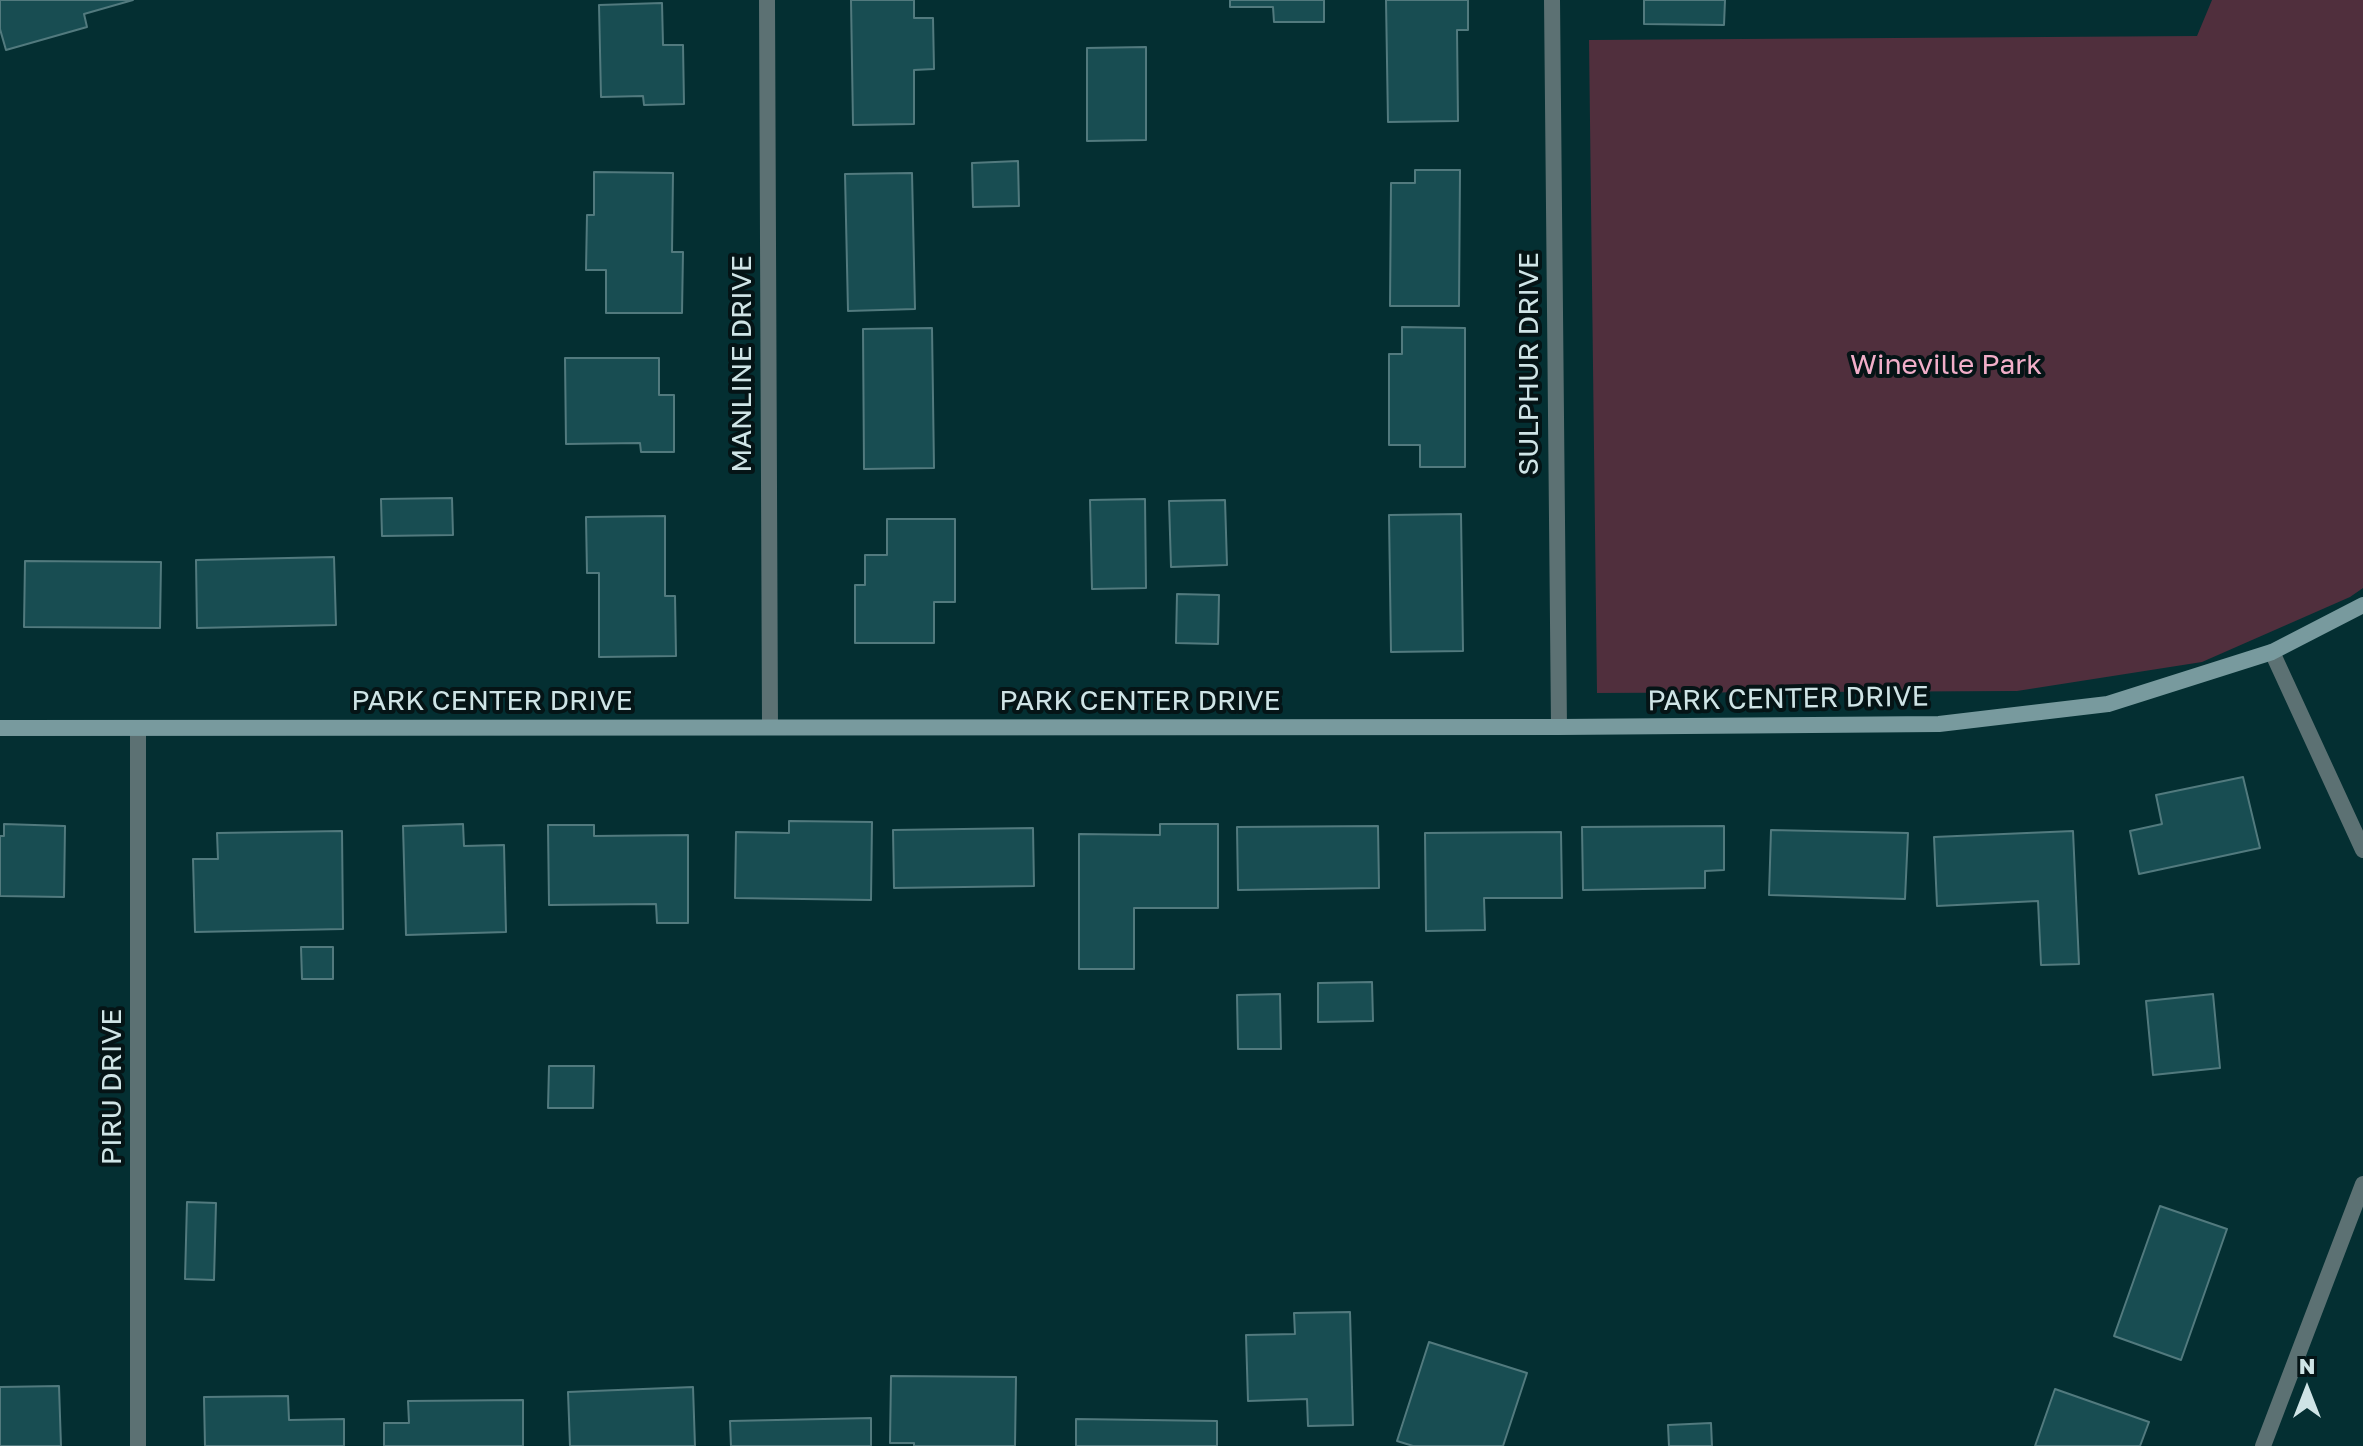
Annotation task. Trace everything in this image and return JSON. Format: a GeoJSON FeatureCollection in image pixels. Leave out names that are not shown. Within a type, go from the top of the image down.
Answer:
{"type":"FeatureCollection","features":[{"type":"Feature","properties":{"kind":"street","name":"MANLINE DRIVE"},"geometry":{"type":"LineString","coordinates":[[767,0],[770,727]]}},
{"type":"Feature","properties":{"kind":"street","name":"SULPHUR DRIVE"},"geometry":{"type":"LineString","coordinates":[[1552,0],[1559,727]]}},
{"type":"Feature","properties":{"kind":"street","name":"PARK CENTER DRIVE"},"geometry":{"type":"LineString","coordinates":[[0,728],[1939,724],[2108,704],[2272,652],[2363,605]]}},
{"type":"Feature","properties":{"kind":"street"},"geometry":{"type":"LineString","coordinates":[[2272,652],[2363,850]]}},
{"type":"Feature","properties":{"kind":"street","name":"PIRU DRIVE"},"geometry":{"type":"LineString","coordinates":[[138,728],[138,1446]]}},
{"type":"Feature","properties":{"kind":"street"},"geometry":{"type":"LineString","coordinates":[[2263,1446],[2363,1184]]}},
{"type":"Feature","properties":{"kind":"green space","name":"Wineville Park"},"geometry":{"type":"Polygon","coordinates":[[[2212,0],[2363,0],[2363,588],[2350,597],[2202,662],[2017,691],[1597,693],[1589,40],[2197,36],[2212,0]]]}},
{"type":"Feature","properties":{"kind":"building"},"geometry":{"type":"Polygon","coordinates":[[[0,0],[133,0],[84,14],[87,27],[6,50],[0,29],[0,0]]]}},
{"type":"Feature","properties":{"kind":"building"},"geometry":{"type":"Polygon","coordinates":[[[851,0],[914,0],[914,18],[933,18],[934,69],[914,70],[914,124],[853,125],[851,0]]]}},
{"type":"Feature","properties":{"kind":"building"},"geometry":{"type":"Polygon","coordinates":[[[1230,0],[1324,0],[1324,22],[1274,22],[1273,7],[1230,7],[1230,0]]]}},
{"type":"Feature","properties":{"kind":"building"},"geometry":{"type":"Polygon","coordinates":[[[1386,0],[1468,0],[1468,30],[1457,30],[1458,121],[1388,122],[1386,0]]]}},
{"type":"Feature","properties":{"kind":"building"},"geometry":{"type":"Polygon","coordinates":[[[1644,0],[1725,0],[1724,25],[1644,24],[1644,0]]]}},
{"type":"Feature","properties":{"kind":"building"},"geometry":{"type":"Polygon","coordinates":[[[662,3],[663,45],[683,45],[684,104],[644,105],[643,96],[601,97],[599,5],[662,3]]]}},
{"type":"Feature","properties":{"kind":"building"},"geometry":{"type":"Polygon","coordinates":[[[1146,47],[1146,140],[1087,141],[1087,48],[1146,47]]]}},
{"type":"Feature","properties":{"kind":"building"},"geometry":{"type":"Polygon","coordinates":[[[1018,161],[1019,206],[973,207],[972,163],[1018,161]]]}},
{"type":"Feature","properties":{"kind":"building"},"geometry":{"type":"Polygon","coordinates":[[[1415,170],[1460,170],[1459,306],[1390,306],[1391,183],[1415,183],[1415,170]]]}},
{"type":"Feature","properties":{"kind":"building"},"geometry":{"type":"Polygon","coordinates":[[[594,172],[673,173],[672,252],[683,252],[682,313],[606,313],[606,270],[586,270],[587,215],[594,215],[594,172]]]}},
{"type":"Feature","properties":{"kind":"building"},"geometry":{"type":"Polygon","coordinates":[[[912,173],[915,309],[848,311],[845,174],[912,173]]]}},
{"type":"Feature","properties":{"kind":"building"},"geometry":{"type":"Polygon","coordinates":[[[1402,327],[1465,328],[1465,467],[1420,467],[1420,445],[1389,445],[1389,354],[1402,354],[1402,327]]]}},
{"type":"Feature","properties":{"kind":"building"},"geometry":{"type":"Polygon","coordinates":[[[932,328],[934,468],[864,469],[863,329],[932,328]]]}},
{"type":"Feature","properties":{"kind":"building"},"geometry":{"type":"Polygon","coordinates":[[[565,358],[659,358],[659,395],[674,395],[674,452],[641,452],[640,443],[566,444],[565,358]]]}},
{"type":"Feature","properties":{"kind":"building"},"geometry":{"type":"Polygon","coordinates":[[[452,498],[453,535],[382,536],[381,499],[452,498]]]}},
{"type":"Feature","properties":{"kind":"building"},"geometry":{"type":"Polygon","coordinates":[[[1145,499],[1146,588],[1092,589],[1090,500],[1145,499]]]}},
{"type":"Feature","properties":{"kind":"building"},"geometry":{"type":"Polygon","coordinates":[[[1225,500],[1227,565],[1171,567],[1169,501],[1225,500]]]}},
{"type":"Feature","properties":{"kind":"building"},"geometry":{"type":"Polygon","coordinates":[[[1461,514],[1463,651],[1391,652],[1389,515],[1461,514]]]}},
{"type":"Feature","properties":{"kind":"building"},"geometry":{"type":"Polygon","coordinates":[[[665,516],[665,596],[675,596],[676,656],[599,657],[599,573],[587,573],[586,517],[665,516]]]}},
{"type":"Feature","properties":{"kind":"building"},"geometry":{"type":"Polygon","coordinates":[[[887,519],[955,519],[955,602],[934,602],[934,643],[855,643],[855,585],[865,585],[865,555],[887,555],[887,519]]]}},
{"type":"Feature","properties":{"kind":"building"},"geometry":{"type":"Polygon","coordinates":[[[334,557],[336,625],[197,628],[196,560],[334,557]]]}},
{"type":"Feature","properties":{"kind":"building"},"geometry":{"type":"Polygon","coordinates":[[[25,561],[161,562],[160,628],[24,627],[25,561]]]}},
{"type":"Feature","properties":{"kind":"building"},"geometry":{"type":"Polygon","coordinates":[[[1177,594],[1219,595],[1218,644],[1176,643],[1177,594]]]}},
{"type":"Feature","properties":{"kind":"building"},"geometry":{"type":"Polygon","coordinates":[[[2243,777],[2260,848],[2139,874],[2130,831],[2162,824],[2156,795],[2243,777]]]}},
{"type":"Feature","properties":{"kind":"building"},"geometry":{"type":"Polygon","coordinates":[[[789,821],[872,822],[871,900],[735,898],[736,832],[789,833],[789,821]]]}},
{"type":"Feature","properties":{"kind":"building"},"geometry":{"type":"Polygon","coordinates":[[[4,824],[65,826],[64,897],[0,896],[0,836],[4,836],[4,824]]]}},
{"type":"Feature","properties":{"kind":"building"},"geometry":{"type":"Polygon","coordinates":[[[463,824],[464,846],[504,845],[506,932],[406,935],[403,826],[463,824]]]}},
{"type":"Feature","properties":{"kind":"building"},"geometry":{"type":"Polygon","coordinates":[[[1160,824],[1218,824],[1218,908],[1134,908],[1134,969],[1079,969],[1079,834],[1160,835],[1160,824]]]}},
{"type":"Feature","properties":{"kind":"building"},"geometry":{"type":"Polygon","coordinates":[[[548,825],[594,825],[594,836],[688,835],[688,923],[657,923],[656,904],[549,905],[548,825]]]}},
{"type":"Feature","properties":{"kind":"building"},"geometry":{"type":"Polygon","coordinates":[[[1378,826],[1379,888],[1238,890],[1237,827],[1378,826]]]}},
{"type":"Feature","properties":{"kind":"building"},"geometry":{"type":"Polygon","coordinates":[[[1724,826],[1724,870],[1705,871],[1705,888],[1583,890],[1582,827],[1724,826]]]}},
{"type":"Feature","properties":{"kind":"building"},"geometry":{"type":"Polygon","coordinates":[[[1033,828],[1034,886],[894,888],[893,830],[1033,828]]]}},
{"type":"Feature","properties":{"kind":"building"},"geometry":{"type":"Polygon","coordinates":[[[1771,830],[1908,833],[1905,899],[1769,895],[1771,830]]]}},
{"type":"Feature","properties":{"kind":"building"},"geometry":{"type":"Polygon","coordinates":[[[342,831],[343,929],[195,932],[193,859],[218,859],[217,833],[342,831]]]}},
{"type":"Feature","properties":{"kind":"building"},"geometry":{"type":"Polygon","coordinates":[[[2073,831],[2079,964],[2041,965],[2038,901],[1937,906],[1934,837],[2073,831]]]}},
{"type":"Feature","properties":{"kind":"building"},"geometry":{"type":"Polygon","coordinates":[[[1561,832],[1562,898],[1484,898],[1485,930],[1426,931],[1425,833],[1561,832]]]}},
{"type":"Feature","properties":{"kind":"building"},"geometry":{"type":"Polygon","coordinates":[[[301,947],[333,947],[333,979],[302,979],[301,947]]]}},
{"type":"Feature","properties":{"kind":"building"},"geometry":{"type":"Polygon","coordinates":[[[1372,982],[1373,1021],[1318,1022],[1318,983],[1372,982]]]}},
{"type":"Feature","properties":{"kind":"building"},"geometry":{"type":"Polygon","coordinates":[[[1280,994],[1281,1049],[1238,1049],[1237,995],[1280,994]]]}},
{"type":"Feature","properties":{"kind":"building"},"geometry":{"type":"Polygon","coordinates":[[[2213,994],[2220,1068],[2153,1075],[2146,1001],[2213,994]]]}},
{"type":"Feature","properties":{"kind":"building"},"geometry":{"type":"Polygon","coordinates":[[[549,1066],[594,1066],[593,1108],[548,1108],[549,1066]]]}},
{"type":"Feature","properties":{"kind":"building"},"geometry":{"type":"Polygon","coordinates":[[[187,1202],[216,1203],[214,1280],[185,1279],[187,1202]]]}},
{"type":"Feature","properties":{"kind":"building"},"geometry":{"type":"Polygon","coordinates":[[[2160,1206],[2227,1229],[2181,1360],[2114,1336],[2160,1206]]]}},
{"type":"Feature","properties":{"kind":"building"},"geometry":{"type":"Polygon","coordinates":[[[1350,1312],[1353,1425],[1308,1426],[1307,1399],[1248,1401],[1246,1335],[1295,1334],[1294,1313],[1350,1312]]]}},
{"type":"Feature","properties":{"kind":"building"},"geometry":{"type":"Polygon","coordinates":[[[1429,1342],[1527,1373],[1503,1446],[1413,1446],[1397,1441],[1429,1342]]]}},
{"type":"Feature","properties":{"kind":"building"},"geometry":{"type":"Polygon","coordinates":[[[891,1376],[1016,1377],[1015,1446],[914,1446],[914,1443],[890,1443],[891,1376]]]}},
{"type":"Feature","properties":{"kind":"building"},"geometry":{"type":"Polygon","coordinates":[[[59,1386],[61,1446],[0,1446],[0,1387],[59,1386]]]}},
{"type":"Feature","properties":{"kind":"building"},"geometry":{"type":"Polygon","coordinates":[[[693,1387],[695,1446],[570,1446],[568,1392],[693,1387]]]}},
{"type":"Feature","properties":{"kind":"building"},"geometry":{"type":"Polygon","coordinates":[[[2055,1389],[2149,1422],[2140,1446],[2035,1446],[2055,1389]]]}},
{"type":"Feature","properties":{"kind":"building"},"geometry":{"type":"Polygon","coordinates":[[[288,1396],[289,1420],[344,1419],[344,1446],[205,1446],[204,1397],[288,1396]]]}},
{"type":"Feature","properties":{"kind":"building"},"geometry":{"type":"Polygon","coordinates":[[[523,1400],[523,1446],[384,1446],[384,1423],[409,1423],[408,1401],[523,1400]]]}},
{"type":"Feature","properties":{"kind":"building"},"geometry":{"type":"Polygon","coordinates":[[[871,1418],[871,1446],[731,1446],[730,1421],[871,1418]]]}},
{"type":"Feature","properties":{"kind":"building"},"geometry":{"type":"Polygon","coordinates":[[[1076,1419],[1217,1421],[1217,1446],[1076,1446],[1076,1419]]]}},
{"type":"Feature","properties":{"kind":"building"},"geometry":{"type":"Polygon","coordinates":[[[1711,1423],[1712,1446],[1669,1446],[1668,1425],[1711,1423]]]}}]}
